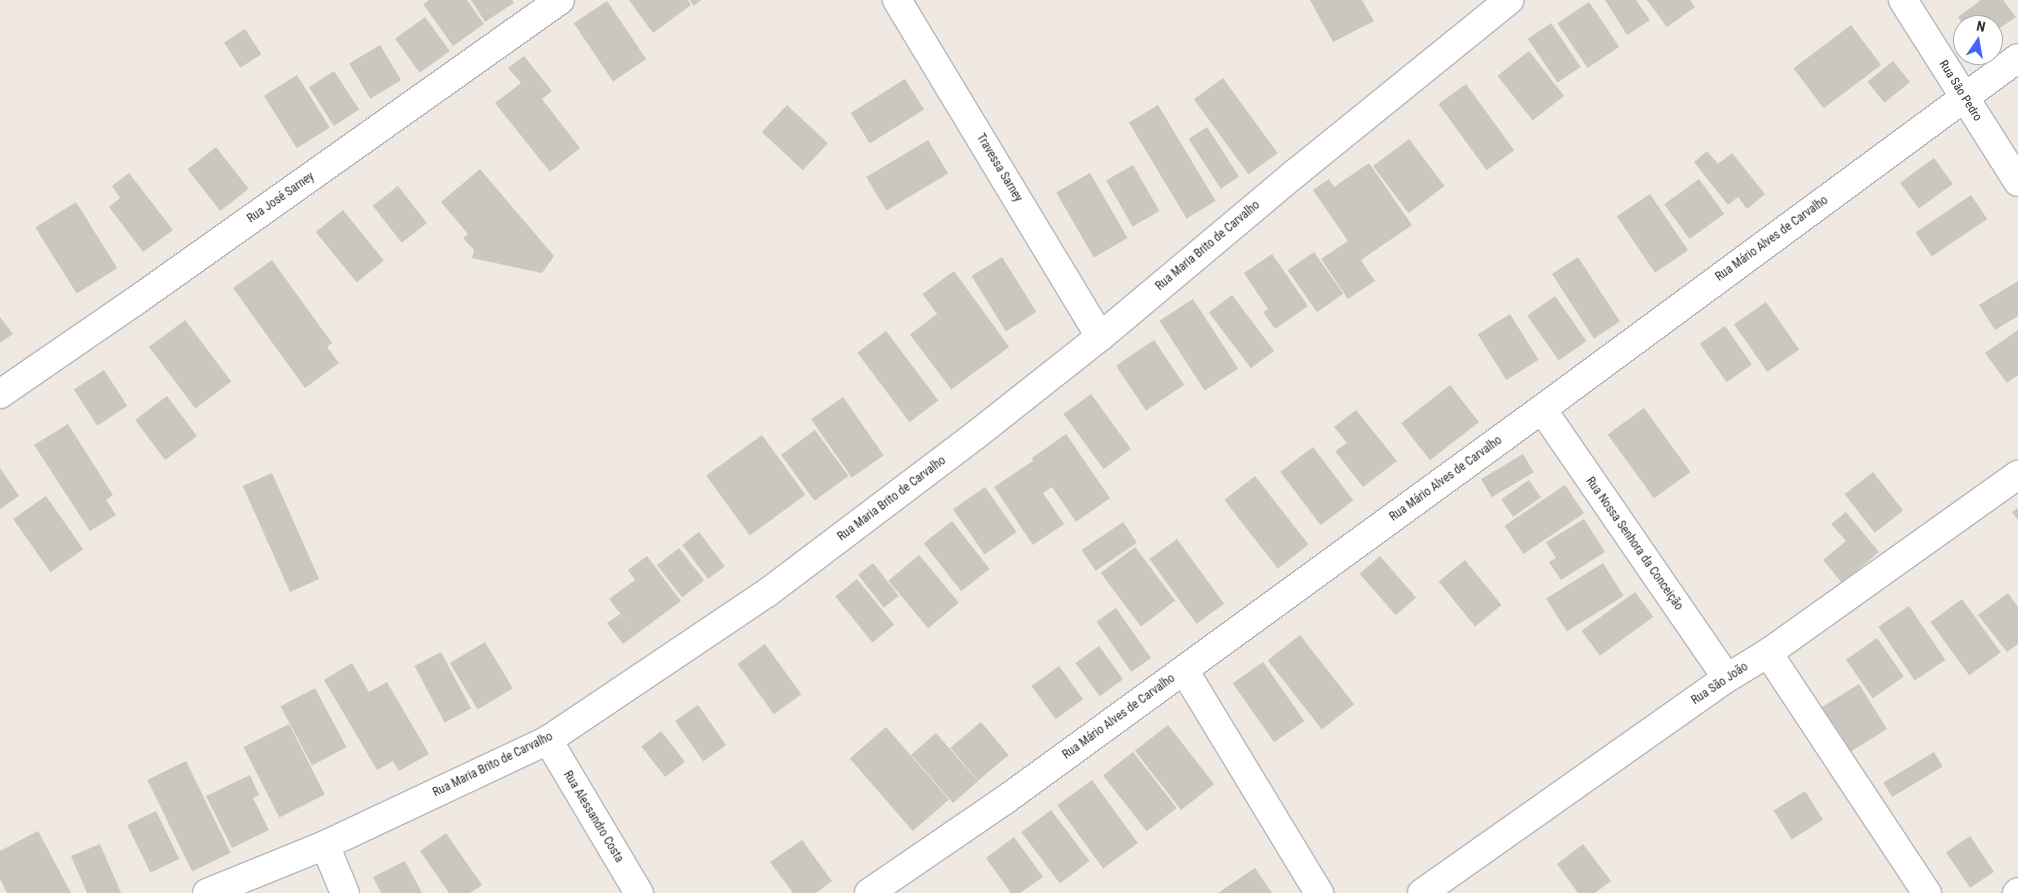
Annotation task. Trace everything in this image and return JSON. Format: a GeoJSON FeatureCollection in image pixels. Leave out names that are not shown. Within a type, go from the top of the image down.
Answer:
{"type":"FeatureCollection","features":[{"type":"Feature","properties":{"kind":"street","name":"Rua José Sarney"},"geometry":{"type":"LineString","coordinates":[[0,394],[560,0]]}},
{"type":"Feature","properties":{"kind":"street","name":"Travessa Sarney"},"geometry":{"type":"LineString","coordinates":[[897,0],[1100,337]]}},
{"type":"Feature","properties":{"kind":"street","name":"Rua Maria Brito de Carvalho"},"geometry":{"type":"LineString","coordinates":[[207,893],[325,845],[548,740],[767,593],[1100,337],[1298,171],[1510,0]]}},
{"type":"Feature","properties":{"kind":"street","name":"Rua São Pedro"},"geometry":{"type":"LineString","coordinates":[[1903,0],[2018,182]]}},
{"type":"Feature","properties":{"kind":"street","name":"Rua Mário Alves de Carvalho"},"geometry":{"type":"LineString","coordinates":[[869,893],[1005,800],[1184,670],[2018,58]]}},
{"type":"Feature","properties":{"kind":"street","name":"Rua Nossa Senhora da Conceição"},"geometry":{"type":"LineString","coordinates":[[1542,409],[1727,678]]}},
{"type":"Feature","properties":{"kind":"street","name":"Rua São João"},"geometry":{"type":"LineString","coordinates":[[1422,893],[1727,678],[1768,653],[2018,475]]}},
{"type":"Feature","properties":{"kind":"street"},"geometry":{"type":"LineString","coordinates":[[1768,653],[1927,893]]}},
{"type":"Feature","properties":{"kind":"street"},"geometry":{"type":"LineString","coordinates":[[1184,670],[1319,893]]}},
{"type":"Feature","properties":{"kind":"street","name":"Rua Alessandro Costa"},"geometry":{"type":"LineString","coordinates":[[548,740],[639,893]]}},
{"type":"Feature","properties":{"kind":"street"},"geometry":{"type":"LineString","coordinates":[[325,845],[345,893]]}},
{"type":"Feature","properties":{"kind":"building"},"geometry":{"type":"Polygon","coordinates":[[[429,0],[467,0],[484,24],[453,46],[423,4],[429,0]]]}},
{"type":"Feature","properties":{"kind":"building"},"geometry":{"type":"Polygon","coordinates":[[[471,0],[512,0],[514,3],[485,22],[471,0]]]}},
{"type":"Feature","properties":{"kind":"building"},"geometry":{"type":"Polygon","coordinates":[[[629,0],[688,0],[691,5],[653,33],[629,0]]]}},
{"type":"Feature","properties":{"kind":"building"},"geometry":{"type":"Polygon","coordinates":[[[690,0],[701,0],[694,6],[690,0]]]}},
{"type":"Feature","properties":{"kind":"building"},"geometry":{"type":"Polygon","coordinates":[[[1310,0],[1362,0],[1374,21],[1333,42],[1310,0]]]}},
{"type":"Feature","properties":{"kind":"building"},"geometry":{"type":"Polygon","coordinates":[[[1605,0],[1636,0],[1650,20],[1627,35],[1605,0]]]}},
{"type":"Feature","properties":{"kind":"building"},"geometry":{"type":"Polygon","coordinates":[[[1647,0],[1690,0],[1695,7],[1667,27],[1647,0]]]}},
{"type":"Feature","properties":{"kind":"building"},"geometry":{"type":"Polygon","coordinates":[[[1981,0],[2003,0],[2016,17],[2003,26],[2003,15],[1961,15],[1981,0]]]}},
{"type":"Feature","properties":{"kind":"building"},"geometry":{"type":"Polygon","coordinates":[[[607,1],[646,59],[613,81],[574,23],[607,1]]]}},
{"type":"Feature","properties":{"kind":"building"},"geometry":{"type":"Polygon","coordinates":[[[1589,2],[1619,47],[1588,68],[1557,23],[1589,2]]]}},
{"type":"Feature","properties":{"kind":"building"},"geometry":{"type":"Polygon","coordinates":[[[425,17],[450,51],[420,73],[395,39],[425,17]]]}},
{"type":"Feature","properties":{"kind":"building"},"geometry":{"type":"Polygon","coordinates":[[[1551,23],[1581,67],[1557,83],[1528,39],[1551,23]]]}},
{"type":"Feature","properties":{"kind":"building"},"geometry":{"type":"Polygon","coordinates":[[[1851,25],[1881,65],[1824,108],[1793,68],[1851,25]]]}},
{"type":"Feature","properties":{"kind":"building"},"geometry":{"type":"Polygon","coordinates":[[[245,29],[261,54],[240,68],[224,43],[245,29]]]}},
{"type":"Feature","properties":{"kind":"building"},"geometry":{"type":"Polygon","coordinates":[[[380,45],[401,80],[370,99],[349,64],[380,45]]]}},
{"type":"Feature","properties":{"kind":"building"},"geometry":{"type":"Polygon","coordinates":[[[1529,51],[1564,96],[1533,121],[1497,76],[1529,51]]]}},
{"type":"Feature","properties":{"kind":"building"},"geometry":{"type":"Polygon","coordinates":[[[524,56],[552,91],[542,99],[580,148],[550,172],[495,103],[521,83],[508,68],[524,56]]]}},
{"type":"Feature","properties":{"kind":"building"},"geometry":{"type":"Polygon","coordinates":[[[1893,61],[1910,82],[1884,103],[1867,82],[1893,61]]]}},
{"type":"Feature","properties":{"kind":"building"},"geometry":{"type":"Polygon","coordinates":[[[334,71],[359,110],[334,126],[309,87],[334,71]]]}},
{"type":"Feature","properties":{"kind":"building"},"geometry":{"type":"Polygon","coordinates":[[[297,75],[330,128],[297,148],[264,96],[297,75]]]}},
{"type":"Feature","properties":{"kind":"building"},"geometry":{"type":"Polygon","coordinates":[[[1223,78],[1278,153],[1249,174],[1194,99],[1223,78]]]}},
{"type":"Feature","properties":{"kind":"building"},"geometry":{"type":"Polygon","coordinates":[[[905,79],[924,110],[870,143],[851,113],[905,79]]]}},
{"type":"Feature","properties":{"kind":"building"},"geometry":{"type":"Polygon","coordinates":[[[1466,84],[1514,150],[1487,170],[1438,104],[1466,84]]]}},
{"type":"Feature","properties":{"kind":"building"},"geometry":{"type":"Polygon","coordinates":[[[787,105],[828,143],[803,170],[762,132],[787,105]]]}},
{"type":"Feature","properties":{"kind":"building"},"geometry":{"type":"Polygon","coordinates":[[[1158,105],[1216,201],[1187,219],[1129,123],[1158,105]]]}},
{"type":"Feature","properties":{"kind":"building"},"geometry":{"type":"Polygon","coordinates":[[[1207,127],[1239,176],[1221,188],[1189,139],[1207,127]]]}},
{"type":"Feature","properties":{"kind":"building"},"geometry":{"type":"Polygon","coordinates":[[[1409,139],[1445,186],[1409,213],[1373,166],[1409,139]]]}},
{"type":"Feature","properties":{"kind":"building"},"geometry":{"type":"Polygon","coordinates":[[[928,140],[948,173],[886,211],[866,177],[928,140]]]}},
{"type":"Feature","properties":{"kind":"building"},"geometry":{"type":"Polygon","coordinates":[[[216,147],[249,189],[220,211],[188,169],[216,147]]]}},
{"type":"Feature","properties":{"kind":"building"},"geometry":{"type":"Polygon","coordinates":[[[1707,151],[1718,164],[1732,153],[1765,194],[1747,209],[1738,197],[1728,205],[1694,162],[1707,151]]]}},
{"type":"Feature","properties":{"kind":"building"},"geometry":{"type":"Polygon","coordinates":[[[1934,158],[1953,184],[1919,209],[1900,183],[1934,158]]]}},
{"type":"Feature","properties":{"kind":"building"},"geometry":{"type":"Polygon","coordinates":[[[1369,163],[1412,225],[1361,260],[1375,281],[1348,299],[1321,259],[1348,241],[1313,190],[1329,179],[1334,187],[1369,163]]]}},
{"type":"Feature","properties":{"kind":"building"},"geometry":{"type":"Polygon","coordinates":[[[1133,165],[1160,211],[1133,226],[1106,181],[1133,165]]]}},
{"type":"Feature","properties":{"kind":"building"},"geometry":{"type":"Polygon","coordinates":[[[480,169],[554,256],[542,273],[472,258],[474,250],[463,238],[468,234],[441,202],[480,169]]]}},
{"type":"Feature","properties":{"kind":"building"},"geometry":{"type":"Polygon","coordinates":[[[129,173],[173,230],[143,252],[109,207],[120,198],[112,186],[129,173]]]}},
{"type":"Feature","properties":{"kind":"building"},"geometry":{"type":"Polygon","coordinates":[[[1090,173],[1128,238],[1094,257],[1056,193],[1090,173]]]}},
{"type":"Feature","properties":{"kind":"building"},"geometry":{"type":"Polygon","coordinates":[[[1699,179],[1724,214],[1689,239],[1664,204],[1699,179]]]}},
{"type":"Feature","properties":{"kind":"building"},"geometry":{"type":"Polygon","coordinates":[[[398,186],[427,223],[402,243],[373,206],[398,186]]]}},
{"type":"Feature","properties":{"kind":"building"},"geometry":{"type":"Polygon","coordinates":[[[1650,194],[1688,250],[1655,273],[1617,216],[1650,194]]]}},
{"type":"Feature","properties":{"kind":"building"},"geometry":{"type":"Polygon","coordinates":[[[1971,195],[1987,219],[1932,257],[1915,232],[1971,195]]]}},
{"type":"Feature","properties":{"kind":"building"},"geometry":{"type":"Polygon","coordinates":[[[76,202],[117,268],[77,294],[35,227],[76,202]]]}},
{"type":"Feature","properties":{"kind":"building"},"geometry":{"type":"Polygon","coordinates":[[[343,210],[384,261],[357,283],[316,232],[343,210]]]}},
{"type":"Feature","properties":{"kind":"building"},"geometry":{"type":"Polygon","coordinates":[[[1314,252],[1343,294],[1317,312],[1288,270],[1314,252]]]}},
{"type":"Feature","properties":{"kind":"building"},"geometry":{"type":"Polygon","coordinates":[[[1272,254],[1308,306],[1275,329],[1263,312],[1268,309],[1244,273],[1272,254]]]}},
{"type":"Feature","properties":{"kind":"building"},"geometry":{"type":"Polygon","coordinates":[[[1002,257],[1036,312],[1006,331],[971,276],[1002,257]]]}},
{"type":"Feature","properties":{"kind":"building"},"geometry":{"type":"Polygon","coordinates":[[[1578,257],[1620,322],[1594,338],[1552,274],[1578,257]]]}},
{"type":"Feature","properties":{"kind":"building"},"geometry":{"type":"Polygon","coordinates":[[[272,260],[332,343],[327,347],[339,363],[305,388],[233,288],[272,260]]]}},
{"type":"Feature","properties":{"kind":"building"},"geometry":{"type":"Polygon","coordinates":[[[954,271],[1009,347],[978,370],[922,294],[954,271]]]}},
{"type":"Feature","properties":{"kind":"building"},"geometry":{"type":"Polygon","coordinates":[[[2018,281],[2018,316],[1995,330],[1979,305],[2018,281]]]}},
{"type":"Feature","properties":{"kind":"building"},"geometry":{"type":"Polygon","coordinates":[[[1232,295],[1274,351],[1251,368],[1209,312],[1232,295]]]}},
{"type":"Feature","properties":{"kind":"building"},"geometry":{"type":"Polygon","coordinates":[[[1555,296],[1587,341],[1559,361],[1527,316],[1555,296]]]}},
{"type":"Feature","properties":{"kind":"building"},"geometry":{"type":"Polygon","coordinates":[[[1193,299],[1238,369],[1205,390],[1159,321],[1193,299]]]}},
{"type":"Feature","properties":{"kind":"building"},"geometry":{"type":"Polygon","coordinates":[[[1766,302],[1799,350],[1767,372],[1734,324],[1766,302]]]}},
{"type":"Feature","properties":{"kind":"building"},"geometry":{"type":"Polygon","coordinates":[[[937,314],[979,369],[951,390],[910,334],[937,314]]]}},
{"type":"Feature","properties":{"kind":"building"},"geometry":{"type":"Polygon","coordinates":[[[1510,314],[1539,360],[1506,380],[1478,334],[1510,314]]]}},
{"type":"Feature","properties":{"kind":"building"},"geometry":{"type":"Polygon","coordinates":[[[0,317],[13,334],[0,343],[0,317]]]}},
{"type":"Feature","properties":{"kind":"building"},"geometry":{"type":"Polygon","coordinates":[[[185,320],[231,381],[195,409],[149,347],[185,320]]]}},
{"type":"Feature","properties":{"kind":"building"},"geometry":{"type":"Polygon","coordinates":[[[1725,326],[1752,365],[1727,382],[1700,344],[1725,326]]]}},
{"type":"Feature","properties":{"kind":"building"},"geometry":{"type":"Polygon","coordinates":[[[2018,330],[2018,375],[2007,383],[1985,353],[2018,330]]]}},
{"type":"Feature","properties":{"kind":"building"},"geometry":{"type":"Polygon","coordinates":[[[886,331],[938,400],[910,422],[857,353],[886,331]]]}},
{"type":"Feature","properties":{"kind":"building"},"geometry":{"type":"Polygon","coordinates":[[[1154,340],[1184,385],[1146,410],[1116,366],[1154,340]]]}},
{"type":"Feature","properties":{"kind":"building"},"geometry":{"type":"Polygon","coordinates":[[[104,370],[127,406],[97,426],[74,390],[104,370]]]}},
{"type":"Feature","properties":{"kind":"building"},"geometry":{"type":"Polygon","coordinates":[[[1450,385],[1479,422],[1430,460],[1401,423],[1450,385]]]}},
{"type":"Feature","properties":{"kind":"building"},"geometry":{"type":"Polygon","coordinates":[[[1091,394],[1131,449],[1103,469],[1063,414],[1091,394]]]}},
{"type":"Feature","properties":{"kind":"building"},"geometry":{"type":"Polygon","coordinates":[[[167,396],[197,436],[165,460],[135,420],[167,396]]]}},
{"type":"Feature","properties":{"kind":"building"},"geometry":{"type":"Polygon","coordinates":[[[843,397],[884,455],[852,478],[811,419],[843,397]]]}},
{"type":"Feature","properties":{"kind":"building"},"geometry":{"type":"Polygon","coordinates":[[[1644,408],[1690,472],[1654,498],[1608,434],[1644,408]]]}},
{"type":"Feature","properties":{"kind":"building"},"geometry":{"type":"Polygon","coordinates":[[[1356,410],[1397,461],[1363,487],[1335,451],[1347,443],[1334,427],[1356,410]]]}},
{"type":"Feature","properties":{"kind":"building"},"geometry":{"type":"Polygon","coordinates":[[[68,424],[113,495],[106,500],[116,515],[90,531],[34,445],[68,424]]]}},
{"type":"Feature","properties":{"kind":"building"},"geometry":{"type":"Polygon","coordinates":[[[815,430],[849,476],[815,501],[781,455],[815,430]]]}},
{"type":"Feature","properties":{"kind":"building"},"geometry":{"type":"Polygon","coordinates":[[[1066,434],[1110,498],[1076,522],[1052,487],[1043,493],[1064,524],[1033,545],[994,487],[1033,461],[1032,458],[1066,434]]]}},
{"type":"Feature","properties":{"kind":"building"},"geometry":{"type":"Polygon","coordinates":[[[762,435],[805,495],[750,535],[706,476],[762,435]]]}},
{"type":"Feature","properties":{"kind":"building"},"geometry":{"type":"Polygon","coordinates":[[[1313,447],[1353,501],[1321,525],[1280,472],[1313,447]]]}},
{"type":"Feature","properties":{"kind":"building"},"geometry":{"type":"Polygon","coordinates":[[[1523,454],[1534,472],[1492,497],[1481,479],[1523,454]]]}},
{"type":"Feature","properties":{"kind":"building"},"geometry":{"type":"Polygon","coordinates":[[[0,468],[19,496],[0,509],[0,468]]]}},
{"type":"Feature","properties":{"kind":"building"},"geometry":{"type":"Polygon","coordinates":[[[1873,472],[1903,511],[1875,533],[1845,494],[1873,472]]]}},
{"type":"Feature","properties":{"kind":"building"},"geometry":{"type":"Polygon","coordinates":[[[272,473],[319,579],[290,592],[243,486],[272,473]]]}},
{"type":"Feature","properties":{"kind":"building"},"geometry":{"type":"Polygon","coordinates":[[[1255,476],[1309,545],[1278,569],[1224,500],[1255,476]]]}},
{"type":"Feature","properties":{"kind":"building"},"geometry":{"type":"Polygon","coordinates":[[[1529,480],[1541,497],[1513,517],[1501,500],[1529,480]]]}},
{"type":"Feature","properties":{"kind":"building"},"geometry":{"type":"Polygon","coordinates":[[[1565,485],[1584,513],[1523,554],[1504,526],[1565,485]]]}},
{"type":"Feature","properties":{"kind":"building"},"geometry":{"type":"Polygon","coordinates":[[[985,487],[1017,532],[985,554],[953,509],[985,487]]]}},
{"type":"Feature","properties":{"kind":"building"},"geometry":{"type":"Polygon","coordinates":[[[46,496],[83,549],[51,572],[13,519],[46,496]]]}},
{"type":"Feature","properties":{"kind":"building"},"geometry":{"type":"Polygon","coordinates":[[[2018,508],[2018,520],[2012,512],[2018,508]]]}},
{"type":"Feature","properties":{"kind":"building"},"geometry":{"type":"Polygon","coordinates":[[[1846,512],[1879,552],[1842,583],[1823,560],[1846,541],[1831,524],[1846,512]]]}},
{"type":"Feature","properties":{"kind":"building"},"geometry":{"type":"Polygon","coordinates":[[[1584,519],[1605,552],[1561,580],[1549,562],[1556,558],[1546,542],[1584,519]]]}},
{"type":"Feature","properties":{"kind":"building"},"geometry":{"type":"Polygon","coordinates":[[[952,521],[990,569],[961,591],[924,543],[952,521]]]}},
{"type":"Feature","properties":{"kind":"building"},"geometry":{"type":"Polygon","coordinates":[[[1123,522],[1137,543],[1096,571],[1082,550],[1123,522]]]}},
{"type":"Feature","properties":{"kind":"building"},"geometry":{"type":"Polygon","coordinates":[[[699,532],[725,566],[708,579],[682,545],[699,532]]]}},
{"type":"Feature","properties":{"kind":"building"},"geometry":{"type":"Polygon","coordinates":[[[1177,539],[1224,604],[1197,624],[1149,559],[1177,539]]]}},
{"type":"Feature","properties":{"kind":"building"},"geometry":{"type":"Polygon","coordinates":[[[1135,547],[1175,601],[1141,626],[1101,573],[1135,547]]]}},
{"type":"Feature","properties":{"kind":"building"},"geometry":{"type":"Polygon","coordinates":[[[679,548],[704,580],[682,598],[657,565],[679,548]]]}},
{"type":"Feature","properties":{"kind":"building"},"geometry":{"type":"Polygon","coordinates":[[[919,555],[959,602],[928,628],[888,581],[919,555]]]}},
{"type":"Feature","properties":{"kind":"building"},"geometry":{"type":"Polygon","coordinates":[[[647,556],[681,601],[623,644],[607,623],[620,614],[632,629],[609,599],[635,580],[628,570],[647,556]]]}},
{"type":"Feature","properties":{"kind":"building"},"geometry":{"type":"Polygon","coordinates":[[[1380,556],[1416,598],[1396,615],[1360,574],[1380,556]]]}},
{"type":"Feature","properties":{"kind":"building"},"geometry":{"type":"Polygon","coordinates":[[[1465,560],[1502,605],[1475,626],[1439,581],[1465,560]]]}},
{"type":"Feature","properties":{"kind":"building"},"geometry":{"type":"Polygon","coordinates":[[[873,563],[899,596],[884,608],[858,575],[873,563]]]}},
{"type":"Feature","properties":{"kind":"building"},"geometry":{"type":"Polygon","coordinates":[[[1603,563],[1624,596],[1567,632],[1546,599],[1603,563]]]}},
{"type":"Feature","properties":{"kind":"building"},"geometry":{"type":"Polygon","coordinates":[[[857,579],[894,625],[872,642],[835,597],[857,579]]]}},
{"type":"Feature","properties":{"kind":"building"},"geometry":{"type":"Polygon","coordinates":[[[1635,592],[1653,617],[1600,656],[1582,631],[1635,592]]]}},
{"type":"Feature","properties":{"kind":"building"},"geometry":{"type":"Polygon","coordinates":[[[2008,593],[2018,607],[2018,644],[2007,652],[1978,615],[2008,593]]]}},
{"type":"Feature","properties":{"kind":"building"},"geometry":{"type":"Polygon","coordinates":[[[1962,599],[2001,652],[1969,675],[1930,622],[1962,599]]]}},
{"type":"Feature","properties":{"kind":"building"},"geometry":{"type":"Polygon","coordinates":[[[1909,606],[1945,660],[1915,681],[1878,627],[1909,606]]]}},
{"type":"Feature","properties":{"kind":"building"},"geometry":{"type":"Polygon","coordinates":[[[1116,608],[1151,658],[1131,672],[1096,622],[1116,608]]]}},
{"type":"Feature","properties":{"kind":"building"},"geometry":{"type":"Polygon","coordinates":[[[1300,635],[1354,704],[1322,730],[1268,660],[1300,635]]]}},
{"type":"Feature","properties":{"kind":"building"},"geometry":{"type":"Polygon","coordinates":[[[1877,638],[1904,677],[1873,698],[1846,660],[1877,638]]]}},
{"type":"Feature","properties":{"kind":"building"},"geometry":{"type":"Polygon","coordinates":[[[485,642],[513,688],[478,709],[450,663],[485,642]]]}},
{"type":"Feature","properties":{"kind":"building"},"geometry":{"type":"Polygon","coordinates":[[[765,644],[801,694],[774,714],[737,664],[765,644]]]}},
{"type":"Feature","properties":{"kind":"building"},"geometry":{"type":"Polygon","coordinates":[[[1099,646],[1123,679],[1100,696],[1076,663],[1099,646]]]}},
{"type":"Feature","properties":{"kind":"building"},"geometry":{"type":"Polygon","coordinates":[[[441,652],[471,709],[445,723],[415,666],[441,652]]]}},
{"type":"Feature","properties":{"kind":"building"},"geometry":{"type":"Polygon","coordinates":[[[1263,662],[1304,721],[1274,742],[1233,683],[1263,662]]]}},
{"type":"Feature","properties":{"kind":"building"},"geometry":{"type":"Polygon","coordinates":[[[352,663],[369,692],[387,682],[429,754],[399,771],[393,761],[377,770],[324,680],[352,663]]]}},
{"type":"Feature","properties":{"kind":"building"},"geometry":{"type":"Polygon","coordinates":[[[1059,666],[1083,699],[1056,719],[1031,686],[1059,666]]]}},
{"type":"Feature","properties":{"kind":"building"},"geometry":{"type":"Polygon","coordinates":[[[1859,684],[1887,729],[1849,753],[1821,708],[1859,684]]]}},
{"type":"Feature","properties":{"kind":"building"},"geometry":{"type":"Polygon","coordinates":[[[315,688],[346,747],[312,765],[281,706],[315,688]]]}},
{"type":"Feature","properties":{"kind":"building"},"geometry":{"type":"Polygon","coordinates":[[[698,705],[726,745],[703,761],[675,721],[698,705]]]}},
{"type":"Feature","properties":{"kind":"building"},"geometry":{"type":"Polygon","coordinates":[[[981,722],[1009,755],[978,781],[950,748],[981,722]]]}},
{"type":"Feature","properties":{"kind":"building"},"geometry":{"type":"Polygon","coordinates":[[[289,724],[325,794],[279,818],[244,747],[289,724]]]}},
{"type":"Feature","properties":{"kind":"building"},"geometry":{"type":"Polygon","coordinates":[[[1168,725],[1214,784],[1181,810],[1135,751],[1168,725]]]}},
{"type":"Feature","properties":{"kind":"building"},"geometry":{"type":"Polygon","coordinates":[[[886,727],[949,799],[913,831],[850,758],[886,727]]]}},
{"type":"Feature","properties":{"kind":"building"},"geometry":{"type":"Polygon","coordinates":[[[661,731],[685,762],[665,777],[641,746],[661,731]]]}},
{"type":"Feature","properties":{"kind":"building"},"geometry":{"type":"Polygon","coordinates":[[[936,733],[978,781],[953,803],[911,755],[936,733]]]}},
{"type":"Feature","properties":{"kind":"building"},"geometry":{"type":"Polygon","coordinates":[[[1133,752],[1177,808],[1147,831],[1103,775],[1133,752]]]}},
{"type":"Feature","properties":{"kind":"building"},"geometry":{"type":"Polygon","coordinates":[[[1934,752],[1943,767],[1892,797],[1883,782],[1934,752]]]}},
{"type":"Feature","properties":{"kind":"building"},"geometry":{"type":"Polygon","coordinates":[[[186,761],[231,853],[192,872],[147,780],[186,761]]]}},
{"type":"Feature","properties":{"kind":"building"},"geometry":{"type":"Polygon","coordinates":[[[250,775],[259,795],[253,798],[269,830],[232,848],[206,796],[250,775]]]}},
{"type":"Feature","properties":{"kind":"building"},"geometry":{"type":"Polygon","coordinates":[[[1092,780],[1138,843],[1103,868],[1057,805],[1092,780]]]}},
{"type":"Feature","properties":{"kind":"building"},"geometry":{"type":"Polygon","coordinates":[[[1805,791],[1823,820],[1792,839],[1774,811],[1805,791]]]}},
{"type":"Feature","properties":{"kind":"building"},"geometry":{"type":"Polygon","coordinates":[[[1051,810],[1090,861],[1060,883],[1021,832],[1051,810]]]}},
{"type":"Feature","properties":{"kind":"building"},"geometry":{"type":"Polygon","coordinates":[[[156,811],[179,859],[150,873],[127,825],[156,811]]]}},
{"type":"Feature","properties":{"kind":"building"},"geometry":{"type":"Polygon","coordinates":[[[38,831],[71,893],[7,893],[0,879],[0,851],[38,831]]]}},
{"type":"Feature","properties":{"kind":"building"},"geometry":{"type":"Polygon","coordinates":[[[446,833],[482,885],[470,893],[449,893],[420,851],[446,833]]]}},
{"type":"Feature","properties":{"kind":"building"},"geometry":{"type":"Polygon","coordinates":[[[1970,836],[1994,872],[1970,888],[1946,852],[1970,836]]]}},
{"type":"Feature","properties":{"kind":"building"},"geometry":{"type":"Polygon","coordinates":[[[1014,837],[1043,877],[1020,893],[1011,893],[986,858],[1014,837]]]}},
{"type":"Feature","properties":{"kind":"building"},"geometry":{"type":"Polygon","coordinates":[[[802,840],[832,881],[816,893],[793,893],[770,862],[802,840]]]}},
{"type":"Feature","properties":{"kind":"building"},"geometry":{"type":"Polygon","coordinates":[[[100,844],[121,893],[87,893],[71,856],[100,844]]]}},
{"type":"Feature","properties":{"kind":"building"},"geometry":{"type":"Polygon","coordinates":[[[1583,844],[1611,881],[1595,893],[1578,893],[1557,864],[1583,844]]]}},
{"type":"Feature","properties":{"kind":"building"},"geometry":{"type":"Polygon","coordinates":[[[405,861],[422,893],[381,893],[373,877],[405,861]]]}},
{"type":"Feature","properties":{"kind":"building"},"geometry":{"type":"Polygon","coordinates":[[[1255,868],[1272,893],[1218,893],[1255,868]]]}}]}
